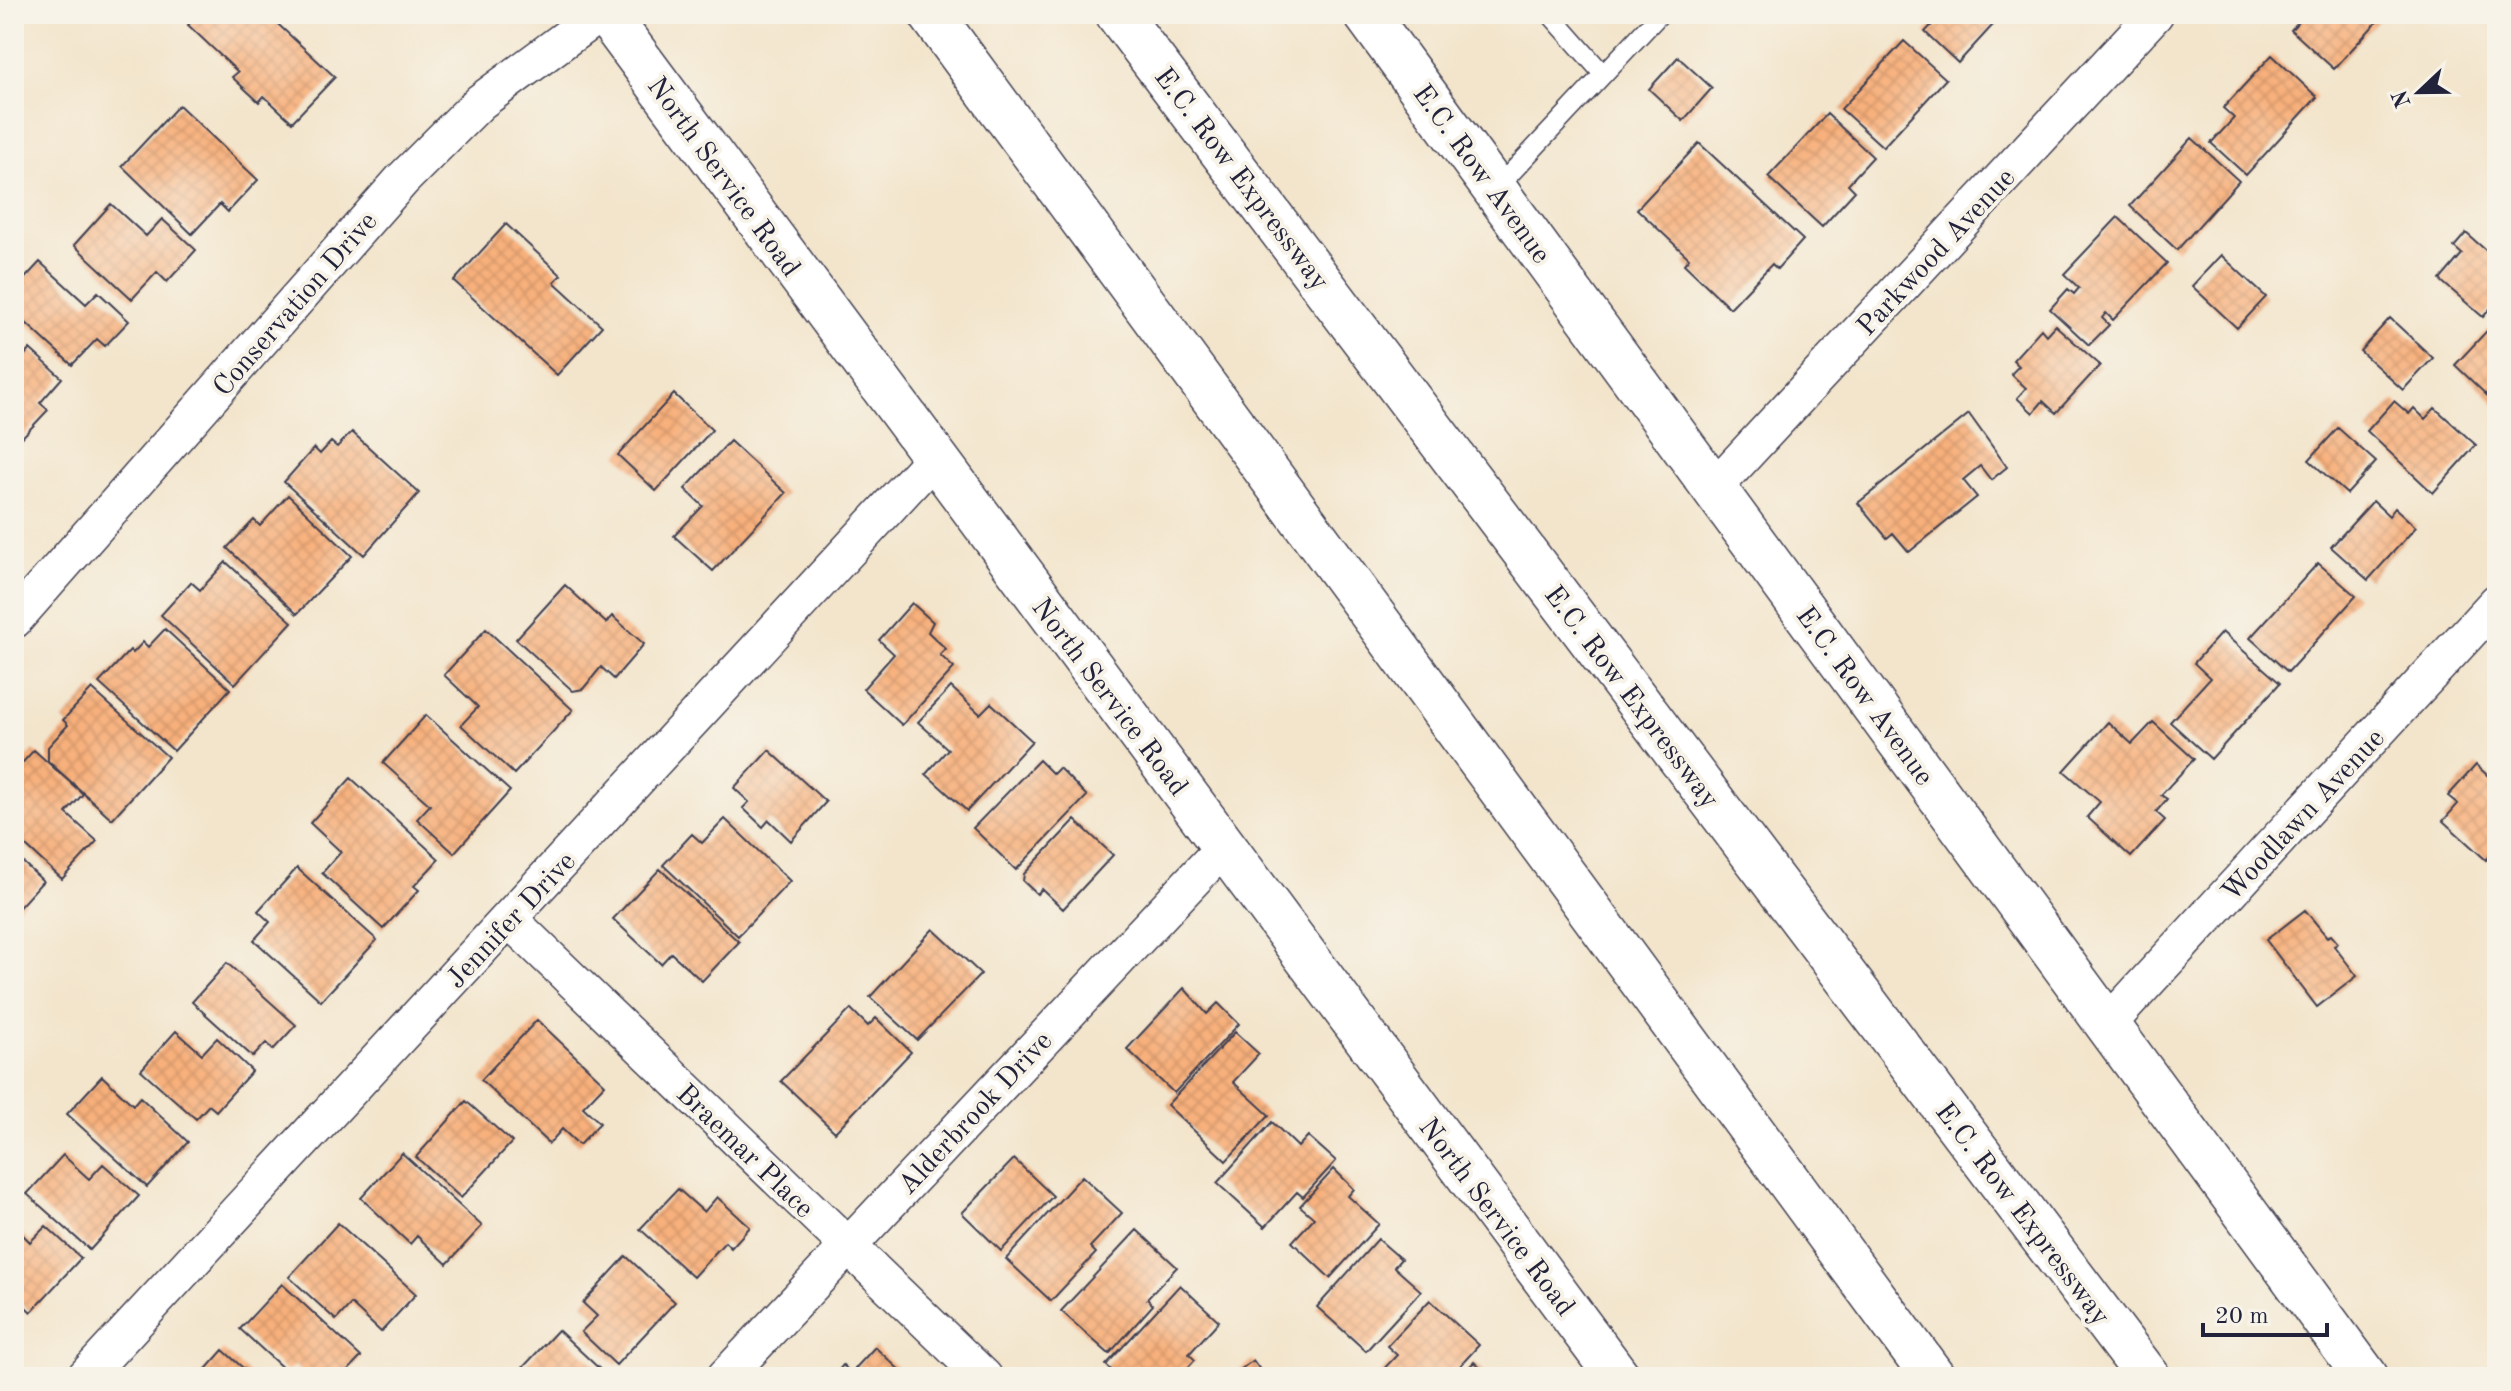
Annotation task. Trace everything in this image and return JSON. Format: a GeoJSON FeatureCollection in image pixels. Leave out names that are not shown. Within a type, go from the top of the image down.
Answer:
{"type":"FeatureCollection","features":[{"type":"Feature","properties":{"kind":"main road","name":"North Service Road"},"geometry":{"type":"LineString","coordinates":[[606,14],[933,459],[1618,1377]]}},
{"type":"Feature","properties":{"kind":"main road"},"geometry":{"type":"LineString","coordinates":[[931,14],[1933,1377]]}},
{"type":"Feature","properties":{"kind":"main road","name":"E.C. Row Expressway"},"geometry":{"type":"LineString","coordinates":[[1118,14],[2148,1377]]}},
{"type":"Feature","properties":{"kind":"main road","name":"E.C. Row Avenue"},"geometry":{"type":"LineString","coordinates":[[1366,14],[2366,1377]]}},
{"type":"Feature","properties":{"kind":"street","name":"Conservation Drive"},"geometry":{"type":"LineString","coordinates":[[14,620],[402,180],[480,102],[599,14]]}},
{"type":"Feature","properties":{"kind":"street","name":"Parkwood Avenue"},"geometry":{"type":"LineString","coordinates":[[1714,488],[2155,14]]}},
{"type":"Feature","properties":{"kind":"street","name":"Jennifer Drive"},"geometry":{"type":"LineString","coordinates":[[85,1377],[933,459]]}},
{"type":"Feature","properties":{"kind":"street","name":"Woodlawn Avenue"},"geometry":{"type":"LineString","coordinates":[[2107,1025],[2497,602]]}},
{"type":"Feature","properties":{"kind":"street","name":"Alderbrook Drive"},"geometry":{"type":"LineString","coordinates":[[725,1377],[1224,847]]}},
{"type":"Feature","properties":{"kind":"street","name":"Braemar Place"},"geometry":{"type":"LineString","coordinates":[[510,920],[846,1248],[984,1377]]}},
{"type":"Feature","properties":{"kind":"lane"},"geometry":{"type":"LineString","coordinates":[[1550,14],[1603,74]]}},
{"type":"Feature","properties":{"kind":"lane"},"geometry":{"type":"LineString","coordinates":[[1495,190],[1660,14]]}},
{"type":"Feature","properties":{"kind":"building"},"geometry":{"type":"Polygon","coordinates":[[[198,14],[267,14],[335,77],[292,122],[264,96],[259,102],[232,77],[238,72],[188,25],[198,14]]]}},
{"type":"Feature","properties":{"kind":"building"},"geometry":{"type":"Polygon","coordinates":[[[1942,14],[2003,14],[1958,63],[1925,32],[1942,14]]]}},
{"type":"Feature","properties":{"kind":"building"},"geometry":{"type":"Polygon","coordinates":[[[2305,14],[2384,14],[2334,69],[2291,30],[2305,14]]]}},
{"type":"Feature","properties":{"kind":"building"},"geometry":{"type":"Polygon","coordinates":[[[1904,41],[1946,79],[1883,147],[1841,109],[1904,41]]]}},
{"type":"Feature","properties":{"kind":"building"},"geometry":{"type":"Polygon","coordinates":[[[2272,55],[2317,97],[2246,175],[2211,143],[2234,118],[2223,108],[2272,55]]]}},
{"type":"Feature","properties":{"kind":"building"},"geometry":{"type":"Polygon","coordinates":[[[1678,57],[1712,88],[1683,121],[1649,89],[1678,57]]]}},
{"type":"Feature","properties":{"kind":"building"},"geometry":{"type":"Polygon","coordinates":[[[179,105],[258,180],[228,212],[220,204],[192,234],[122,166],[179,105]]]}},
{"type":"Feature","properties":{"kind":"building"},"geometry":{"type":"Polygon","coordinates":[[[1827,114],[1873,157],[1848,184],[1855,191],[1822,227],[1768,177],[1827,114]]]}},
{"type":"Feature","properties":{"kind":"building"},"geometry":{"type":"Polygon","coordinates":[[[2192,138],[2239,181],[2177,250],[2130,206],[2192,138]]]}},
{"type":"Feature","properties":{"kind":"building"},"geometry":{"type":"Polygon","coordinates":[[[1699,143],[1803,240],[1777,269],[1772,264],[1730,308],[1684,264],[1689,258],[1637,209],[1699,143]]]}},
{"type":"Feature","properties":{"kind":"building"},"geometry":{"type":"Polygon","coordinates":[[[111,204],[146,236],[162,219],[196,250],[167,282],[157,272],[132,299],[74,245],[111,204]]]}},
{"type":"Feature","properties":{"kind":"building"},"geometry":{"type":"Polygon","coordinates":[[[2118,217],[2167,263],[2113,320],[2106,313],[2102,318],[2109,325],[2089,345],[2050,309],[2068,289],[2074,294],[2079,288],[2064,274],[2118,217]]]}},
{"type":"Feature","properties":{"kind":"building"},"geometry":{"type":"Polygon","coordinates":[[[506,224],[561,275],[554,282],[602,326],[557,375],[454,281],[506,224]]]}},
{"type":"Feature","properties":{"kind":"building"},"geometry":{"type":"Polygon","coordinates":[[[2466,233],[2497,260],[2497,301],[2483,317],[2440,280],[2462,254],[2454,247],[2466,233]]]}},
{"type":"Feature","properties":{"kind":"building"},"geometry":{"type":"Polygon","coordinates":[[[2221,255],[2266,297],[2237,328],[2192,286],[2221,255]]]}},
{"type":"Feature","properties":{"kind":"building"},"geometry":{"type":"Polygon","coordinates":[[[40,262],[86,304],[98,292],[129,321],[105,346],[97,339],[72,365],[14,312],[14,290],[40,262]]]}},
{"type":"Feature","properties":{"kind":"building"},"geometry":{"type":"Polygon","coordinates":[[[2390,318],[2433,358],[2403,390],[2360,351],[2390,318]]]}},
{"type":"Feature","properties":{"kind":"building"},"geometry":{"type":"Polygon","coordinates":[[[2497,320],[2497,405],[2455,365],[2497,320]]]}},
{"type":"Feature","properties":{"kind":"building"},"geometry":{"type":"Polygon","coordinates":[[[2055,325],[2100,365],[2056,413],[2043,401],[2033,413],[2017,398],[2026,388],[2011,374],[2019,366],[2013,360],[2041,329],[2046,335],[2055,325]]]}},
{"type":"Feature","properties":{"kind":"building"},"geometry":{"type":"Polygon","coordinates":[[[30,349],[62,378],[40,403],[48,410],[14,446],[14,367],[30,349]]]}},
{"type":"Feature","properties":{"kind":"building"},"geometry":{"type":"Polygon","coordinates":[[[674,394],[712,430],[656,491],[618,455],[674,394]]]}},
{"type":"Feature","properties":{"kind":"building"},"geometry":{"type":"Polygon","coordinates":[[[2394,401],[2409,414],[2414,408],[2425,419],[2435,408],[2476,445],[2433,493],[2367,431],[2394,401]]]}},
{"type":"Feature","properties":{"kind":"building"},"geometry":{"type":"Polygon","coordinates":[[[1969,414],[2007,467],[1991,480],[1980,466],[1963,480],[1977,497],[1909,552],[1893,533],[1887,538],[1858,503],[1969,414]]]}},
{"type":"Feature","properties":{"kind":"building"},"geometry":{"type":"Polygon","coordinates":[[[2338,428],[2376,462],[2347,494],[2309,460],[2338,428]]]}},
{"type":"Feature","properties":{"kind":"building"},"geometry":{"type":"Polygon","coordinates":[[[352,432],[419,493],[364,555],[284,482],[314,448],[320,454],[331,442],[337,447],[352,432]]]}},
{"type":"Feature","properties":{"kind":"building"},"geometry":{"type":"Polygon","coordinates":[[[730,441],[786,493],[713,571],[674,536],[703,506],[685,489],[730,441]]]}},
{"type":"Feature","properties":{"kind":"building"},"geometry":{"type":"Polygon","coordinates":[[[288,495],[352,556],[297,614],[227,548],[254,520],[260,526],[288,495]]]}},
{"type":"Feature","properties":{"kind":"building"},"geometry":{"type":"Polygon","coordinates":[[[2373,501],[2389,516],[2395,508],[2416,527],[2368,580],[2331,547],[2373,501]]]}},
{"type":"Feature","properties":{"kind":"building"},"geometry":{"type":"Polygon","coordinates":[[[226,562],[292,622],[235,684],[161,615],[191,582],[200,590],[226,562]]]}},
{"type":"Feature","properties":{"kind":"building"},"geometry":{"type":"Polygon","coordinates":[[[2318,563],[2356,596],[2288,672],[2250,638],[2318,563]]]}},
{"type":"Feature","properties":{"kind":"building"},"geometry":{"type":"Polygon","coordinates":[[[565,585],[606,623],[612,616],[644,644],[614,679],[601,667],[583,689],[573,691],[516,639],[565,585]]]}},
{"type":"Feature","properties":{"kind":"building"},"geometry":{"type":"Polygon","coordinates":[[[912,603],[933,622],[928,632],[946,649],[940,655],[954,668],[902,725],[863,689],[894,654],[879,640],[912,603]]]}},
{"type":"Feature","properties":{"kind":"building"},"geometry":{"type":"Polygon","coordinates":[[[165,629],[230,689],[174,751],[99,683],[130,650],[133,653],[143,642],[148,647],[165,629]]]}},
{"type":"Feature","properties":{"kind":"building"},"geometry":{"type":"Polygon","coordinates":[[[486,629],[573,710],[514,774],[461,725],[478,707],[444,675],[486,629]]]}},
{"type":"Feature","properties":{"kind":"building"},"geometry":{"type":"Polygon","coordinates":[[[2222,632],[2280,683],[2211,759],[2170,722],[2210,678],[2194,663],[2222,632]]]}},
{"type":"Feature","properties":{"kind":"building"},"geometry":{"type":"Polygon","coordinates":[[[951,687],[980,714],[991,703],[1032,741],[967,811],[926,774],[948,749],[918,722],[951,687]]]}},
{"type":"Feature","properties":{"kind":"building"},"geometry":{"type":"Polygon","coordinates":[[[92,689],[168,757],[112,819],[48,761],[48,747],[68,725],[63,720],[92,689]]]}},
{"type":"Feature","properties":{"kind":"building"},"geometry":{"type":"Polygon","coordinates":[[[426,715],[510,791],[454,853],[417,819],[430,805],[383,763],[426,715]]]}},
{"type":"Feature","properties":{"kind":"building"},"geometry":{"type":"Polygon","coordinates":[[[2108,722],[2132,744],[2153,722],[2194,759],[2161,795],[2167,799],[2156,812],[2165,820],[2131,857],[2087,817],[2100,802],[2064,771],[2108,722]]]}},
{"type":"Feature","properties":{"kind":"building"},"geometry":{"type":"Polygon","coordinates":[[[34,750],[83,794],[66,813],[97,841],[62,879],[14,835],[14,772],[34,750]]]}},
{"type":"Feature","properties":{"kind":"building"},"geometry":{"type":"Polygon","coordinates":[[[769,750],[826,802],[791,841],[769,820],[763,827],[743,808],[749,802],[734,788],[769,750]]]}},
{"type":"Feature","properties":{"kind":"building"},"geometry":{"type":"Polygon","coordinates":[[[1039,760],[1053,774],[1059,768],[1087,796],[1016,870],[973,828],[1039,760]]]}},
{"type":"Feature","properties":{"kind":"building"},"geometry":{"type":"Polygon","coordinates":[[[2476,765],[2497,784],[2497,849],[2486,860],[2443,821],[2458,804],[2448,796],[2476,765]]]}},
{"type":"Feature","properties":{"kind":"building"},"geometry":{"type":"Polygon","coordinates":[[[351,778],[439,859],[414,886],[419,890],[383,929],[322,873],[341,852],[310,823],[351,778]]]}},
{"type":"Feature","properties":{"kind":"building"},"geometry":{"type":"Polygon","coordinates":[[[725,819],[790,881],[738,936],[663,865],[692,834],[702,843],[725,819]]]}},
{"type":"Feature","properties":{"kind":"building"},"geometry":{"type":"Polygon","coordinates":[[[1075,820],[1113,855],[1063,909],[1042,889],[1037,894],[1023,881],[1024,874],[1075,820]]]}},
{"type":"Feature","properties":{"kind":"building"},"geometry":{"type":"Polygon","coordinates":[[[14,854],[43,881],[14,913],[14,854]]]}},
{"type":"Feature","properties":{"kind":"building"},"geometry":{"type":"Polygon","coordinates":[[[297,868],[377,940],[321,1001],[254,940],[270,922],[258,911],[297,868]]]}},
{"type":"Feature","properties":{"kind":"building"},"geometry":{"type":"Polygon","coordinates":[[[660,869],[739,942],[702,981],[671,953],[661,964],[613,919],[660,869]]]}},
{"type":"Feature","properties":{"kind":"building"},"geometry":{"type":"Polygon","coordinates":[[[2305,910],[2327,937],[2331,935],[2338,943],[2334,946],[2357,976],[2317,1007],[2266,940],[2305,910]]]}},
{"type":"Feature","properties":{"kind":"building"},"geometry":{"type":"Polygon","coordinates":[[[933,929],[981,974],[917,1040],[870,997],[933,929]]]}},
{"type":"Feature","properties":{"kind":"building"},"geometry":{"type":"Polygon","coordinates":[[[227,963],[296,1025],[273,1050],[266,1043],[253,1057],[192,1002],[227,963]]]}},
{"type":"Feature","properties":{"kind":"building"},"geometry":{"type":"Polygon","coordinates":[[[1184,988],[1207,1014],[1218,1003],[1239,1024],[1174,1093],[1127,1049],[1184,988]]]}},
{"type":"Feature","properties":{"kind":"building"},"geometry":{"type":"Polygon","coordinates":[[[851,1009],[868,1026],[876,1018],[911,1052],[835,1132],[781,1081],[851,1009]]]}},
{"type":"Feature","properties":{"kind":"building"},"geometry":{"type":"Polygon","coordinates":[[[537,1020],[605,1084],[583,1107],[600,1123],[579,1145],[562,1129],[549,1144],[481,1080],[537,1020]]]}},
{"type":"Feature","properties":{"kind":"building"},"geometry":{"type":"Polygon","coordinates":[[[176,1031],[202,1054],[217,1038],[252,1071],[216,1111],[209,1105],[196,1119],[141,1070],[176,1031]]]}},
{"type":"Feature","properties":{"kind":"building"},"geometry":{"type":"Polygon","coordinates":[[[1235,1032],[1259,1054],[1233,1082],[1269,1115],[1226,1161],[1167,1105],[1235,1032]]]}},
{"type":"Feature","properties":{"kind":"building"},"geometry":{"type":"Polygon","coordinates":[[[102,1076],[133,1105],[140,1097],[188,1142],[147,1187],[67,1114],[102,1076]]]}},
{"type":"Feature","properties":{"kind":"building"},"geometry":{"type":"Polygon","coordinates":[[[466,1101],[512,1142],[461,1198],[416,1157],[466,1101]]]}},
{"type":"Feature","properties":{"kind":"building"},"geometry":{"type":"Polygon","coordinates":[[[1272,1122],[1298,1147],[1308,1136],[1336,1161],[1303,1197],[1297,1192],[1265,1227],[1217,1183],[1272,1122]]]}},
{"type":"Feature","properties":{"kind":"building"},"geometry":{"type":"Polygon","coordinates":[[[402,1153],[482,1226],[447,1264],[417,1236],[410,1244],[361,1198],[402,1153]]]}},
{"type":"Feature","properties":{"kind":"building"},"geometry":{"type":"Polygon","coordinates":[[[63,1155],[89,1179],[103,1164],[139,1196],[90,1250],[27,1194],[63,1155]]]}},
{"type":"Feature","properties":{"kind":"building"},"geometry":{"type":"Polygon","coordinates":[[[1014,1159],[1053,1196],[1001,1251],[962,1213],[1014,1159]]]}},
{"type":"Feature","properties":{"kind":"building"},"geometry":{"type":"Polygon","coordinates":[[[1334,1169],[1354,1189],[1348,1196],[1379,1224],[1330,1278],[1292,1242],[1314,1218],[1300,1206],[1334,1169]]]}},
{"type":"Feature","properties":{"kind":"building"},"geometry":{"type":"Polygon","coordinates":[[[1082,1176],[1122,1213],[1090,1247],[1096,1253],[1051,1301],[1006,1259],[1082,1176]]]}},
{"type":"Feature","properties":{"kind":"building"},"geometry":{"type":"Polygon","coordinates":[[[678,1189],[704,1212],[717,1197],[750,1227],[731,1248],[725,1242],[693,1277],[640,1229],[678,1189]]]}},
{"type":"Feature","properties":{"kind":"building"},"geometry":{"type":"Polygon","coordinates":[[[338,1223],[416,1294],[381,1332],[351,1304],[336,1320],[289,1277],[338,1223]]]}},
{"type":"Feature","properties":{"kind":"building"},"geometry":{"type":"Polygon","coordinates":[[[14,1226],[30,1242],[46,1226],[81,1258],[31,1312],[14,1296],[14,1226]]]}},
{"type":"Feature","properties":{"kind":"building"},"geometry":{"type":"Polygon","coordinates":[[[1137,1230],[1177,1267],[1147,1299],[1153,1305],[1109,1354],[1061,1311],[1137,1230]]]}},
{"type":"Feature","properties":{"kind":"building"},"geometry":{"type":"Polygon","coordinates":[[[1378,1239],[1401,1259],[1394,1267],[1421,1291],[1366,1351],[1317,1307],[1378,1239]]]}},
{"type":"Feature","properties":{"kind":"building"},"geometry":{"type":"Polygon","coordinates":[[[626,1256],[675,1302],[616,1365],[581,1332],[597,1316],[583,1303],[626,1256]]]}},
{"type":"Feature","properties":{"kind":"building"},"geometry":{"type":"Polygon","coordinates":[[[282,1284],[361,1357],[342,1377],[307,1377],[295,1366],[286,1371],[240,1329],[282,1284]]]}},
{"type":"Feature","properties":{"kind":"building"},"geometry":{"type":"Polygon","coordinates":[[[1180,1285],[1219,1321],[1189,1354],[1195,1360],[1182,1374],[1185,1377],[1119,1377],[1106,1365],[1180,1285]]]}},
{"type":"Feature","properties":{"kind":"building"},"geometry":{"type":"Polygon","coordinates":[[[1430,1300],[1479,1345],[1450,1377],[1376,1377],[1397,1355],[1387,1346],[1430,1300]]]}},
{"type":"Feature","properties":{"kind":"building"},"geometry":{"type":"Polygon","coordinates":[[[558,1330],[606,1375],[514,1377],[558,1330]]]}},
{"type":"Feature","properties":{"kind":"building"},"geometry":{"type":"Polygon","coordinates":[[[875,1347],[907,1377],[833,1377],[843,1365],[851,1373],[875,1347]]]}},
{"type":"Feature","properties":{"kind":"building"},"geometry":{"type":"Polygon","coordinates":[[[223,1350],[253,1377],[199,1377],[223,1350]]]}},
{"type":"Feature","properties":{"kind":"building"},"geometry":{"type":"Polygon","coordinates":[[[1253,1360],[1265,1377],[1231,1377],[1253,1360]]]}},
{"type":"Feature","properties":{"kind":"building"},"geometry":{"type":"Polygon","coordinates":[[[1474,1362],[1490,1377],[1460,1377],[1474,1362]]]}}]}
